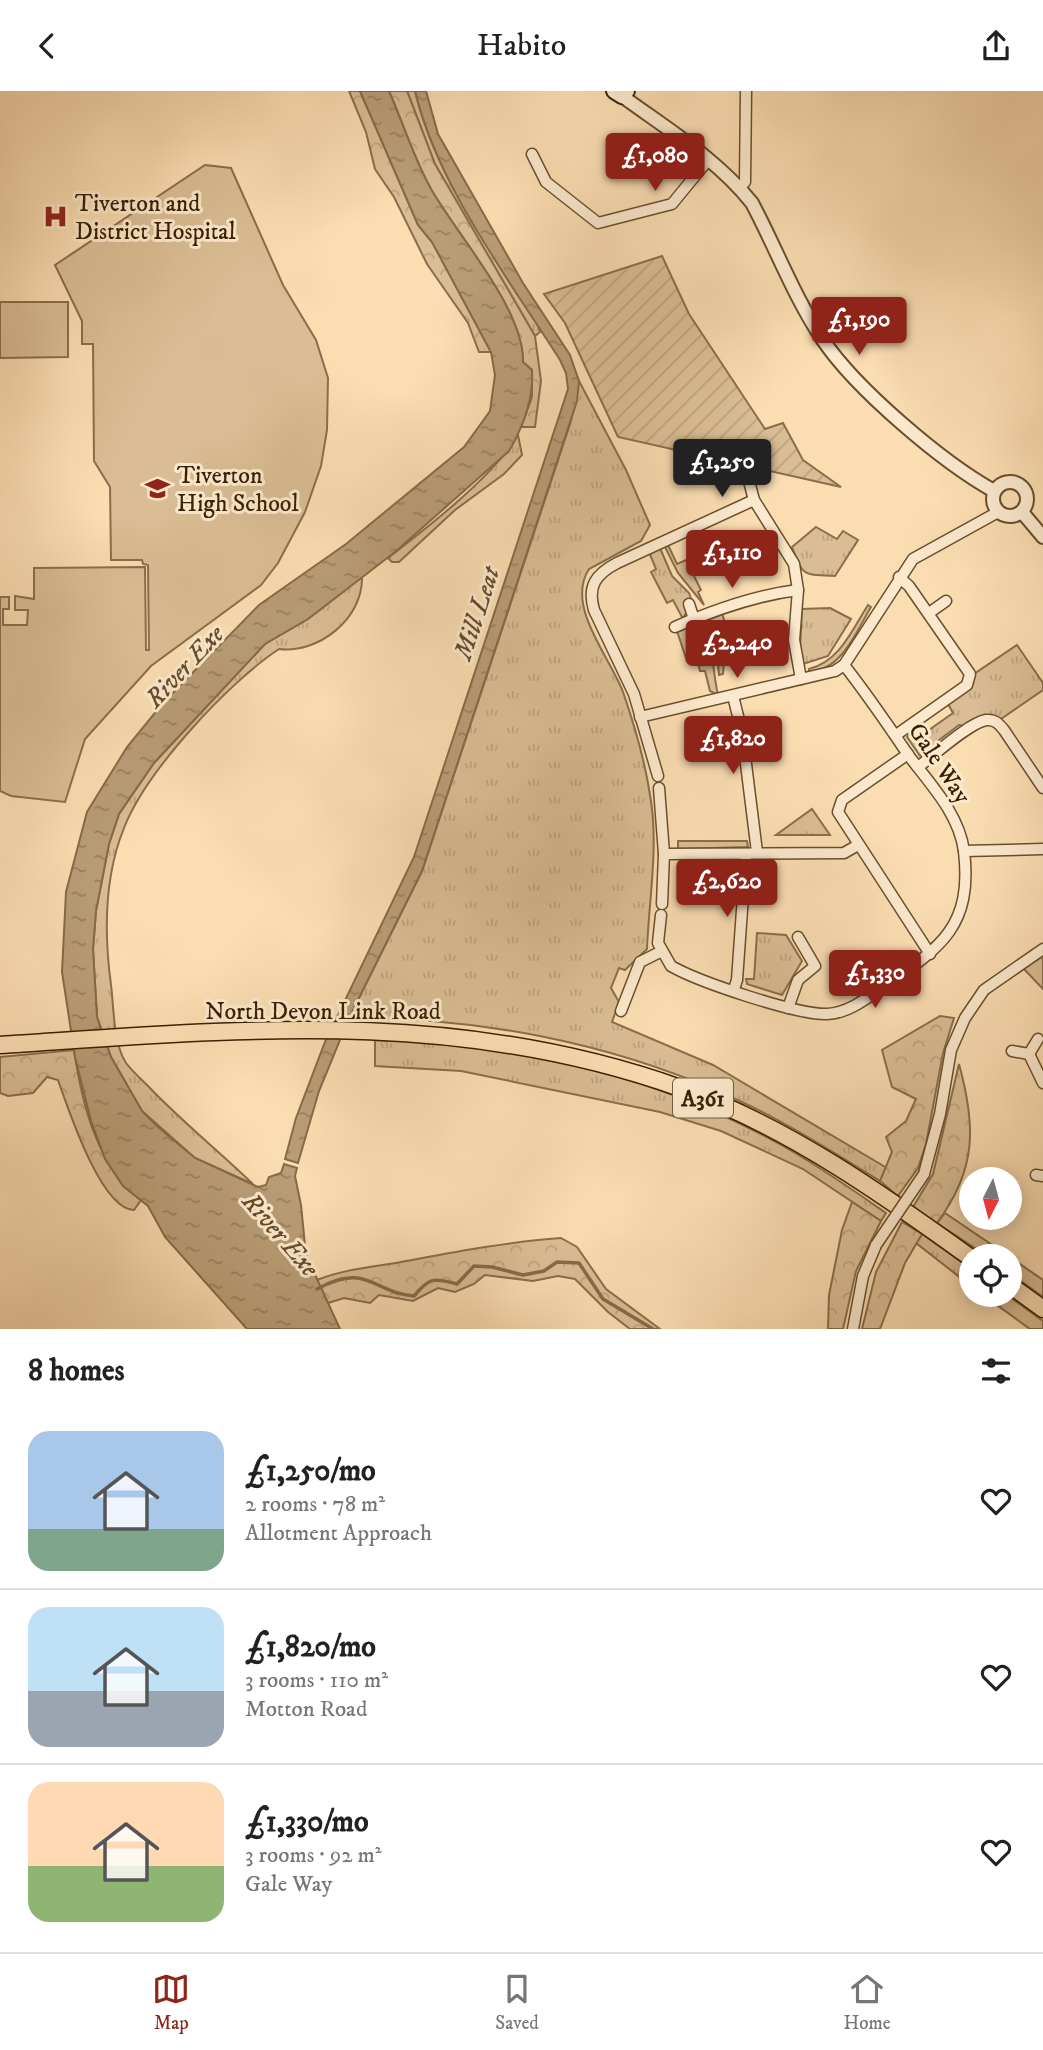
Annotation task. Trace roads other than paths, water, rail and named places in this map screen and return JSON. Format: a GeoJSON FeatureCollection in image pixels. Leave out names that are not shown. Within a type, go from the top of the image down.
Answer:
{"type":"FeatureCollection","features":[{"type":"Feature","properties":{"kind":"highway","name":"North Devon Link Road"},"geometry":{"type":"LineString","coordinates":[[0,1045],[202,1033],[398,1031],[533,1047],[589,1059],[682,1089],[767,1127],[833,1165],[959,1250]]}},
{"type":"Feature","properties":{"kind":"highway"},"geometry":{"type":"LineString","coordinates":[[1022,1294],[1043,1309]]}},
{"type":"Feature","properties":{"kind":"street"},"geometry":{"type":"LineString","coordinates":[[740,188],[745,182],[746,91]]}},
{"type":"Feature","properties":{"kind":"street"},"geometry":{"type":"LineString","coordinates":[[621,93],[740,188],[764,225],[808,317],[837,357],[934,450],[969,477],[994,491]]}},
{"type":"Feature","properties":{"kind":"street"},"geometry":{"type":"LineString","coordinates":[[532,154],[546,182],[598,223],[672,204],[708,160]]}},
{"type":"Feature","properties":{"kind":"street"},"geometry":{"type":"LineString","coordinates":[[746,470],[754,500],[794,563],[798,590],[794,640],[801,680]]}},
{"type":"Feature","properties":{"kind":"street"},"geometry":{"type":"LineString","coordinates":[[1007,481],[1024,488],[1028,501],[1022,512],[1008,517],[998,512],[992,501],[994,491],[1007,481]]}},
{"type":"Feature","properties":{"kind":"street"},"geometry":{"type":"LineString","coordinates":[[658,776],[626,675],[594,610],[591,599],[594,580],[601,572],[617,563],[754,500]]}},
{"type":"Feature","properties":{"kind":"street"},"geometry":{"type":"LineString","coordinates":[[640,717],[835,671],[844,665],[912,559],[998,512]]}},
{"type":"Feature","properties":{"kind":"street"},"geometry":{"type":"LineString","coordinates":[[1022,512],[1043,537]]}},
{"type":"Feature","properties":{"kind":"street"},"geometry":{"type":"LineString","coordinates":[[896,735],[970,682],[968,670],[909,586],[899,577]]}},
{"type":"Feature","properties":{"kind":"street"},"geometry":{"type":"LineString","coordinates":[[675,627],[781,591],[798,590]]}},
{"type":"Feature","properties":{"kind":"street"},"geometry":{"type":"LineString","coordinates":[[929,614],[946,601]]}},
{"type":"Feature","properties":{"kind":"street"},"geometry":{"type":"LineString","coordinates":[[689,604],[694,619]]}},
{"type":"Feature","properties":{"kind":"street","name":"Gale Way"},"geometry":{"type":"LineString","coordinates":[[660,952],[671,967],[683,973],[788,1008],[815,1014],[845,1010],[930,954],[949,934],[962,904],[964,851],[953,817],[844,665]]}},
{"type":"Feature","properties":{"kind":"street"},"geometry":{"type":"LineString","coordinates":[[733,697],[742,732],[752,853],[734,989]]}},
{"type":"Feature","properties":{"kind":"street"},"geometry":{"type":"LineString","coordinates":[[918,767],[978,723],[991,720],[998,722],[1043,787]]}},
{"type":"Feature","properties":{"kind":"street"},"geometry":{"type":"LineString","coordinates":[[908,754],[839,805],[841,820],[930,954]]}},
{"type":"Feature","properties":{"kind":"street"},"geometry":{"type":"LineString","coordinates":[[621,1011],[640,962],[660,952],[664,854],[659,788]]}},
{"type":"Feature","properties":{"kind":"street"},"geometry":{"type":"LineString","coordinates":[[664,854],[844,853],[858,845]]}},
{"type":"Feature","properties":{"kind":"street"},"geometry":{"type":"LineString","coordinates":[[964,851],[1043,849]]}},
{"type":"Feature","properties":{"kind":"street"},"geometry":{"type":"LineString","coordinates":[[788,1008],[798,980],[816,965],[798,937]]}},
{"type":"Feature","properties":{"kind":"street"},"geometry":{"type":"LineString","coordinates":[[853,1329],[863,1276],[876,1245],[924,1174],[940,1114],[951,1050],[965,1018],[984,990],[1043,949]]}},
{"type":"Feature","properties":{"kind":"street"},"geometry":{"type":"LineString","coordinates":[[1030,1054],[1038,1039]]}},
{"type":"Feature","properties":{"kind":"street"},"geometry":{"type":"LineString","coordinates":[[1012,1051],[1030,1054]]}},
{"type":"Feature","properties":{"kind":"street"},"geometry":{"type":"LineString","coordinates":[[1030,1054],[1043,1083]]}},
{"type":"Feature","properties":{"kind":"water","name":"River Exe"},"geometry":{"type":"Polygon","coordinates":[[[360,91],[389,91],[431,189],[487,273],[513,319],[523,362],[532,370],[531,392],[523,422],[509,451],[395,552],[308,619],[265,644],[154,763],[119,814],[109,844],[96,911],[93,949],[97,1017],[111,1057],[142,1111],[195,1158],[258,1187],[266,1185],[269,1177],[281,1173],[284,1164],[297,1168],[295,1176],[306,1255],[340,1329],[247,1329],[165,1237],[148,1206],[123,1186],[105,1159],[91,1121],[75,1057],[62,972],[66,892],[87,812],[127,747],[163,703],[259,605],[346,544],[464,447],[490,411],[495,375],[491,352],[432,242],[418,225],[360,91]]]}},
{"type":"Feature","properties":{"kind":"water"},"geometry":{"type":"Polygon","coordinates":[[[415,91],[426,91],[438,134],[523,283],[570,355],[579,381],[577,401],[422,871],[349,1018],[319,1091],[298,1163],[285,1159],[296,1118],[325,1042],[414,857],[568,389],[566,373],[560,360],[497,264],[457,196],[440,162],[415,91]]]}},
{"type":"Feature","properties":{"kind":"waterway"},"geometry":{"type":"LineString","coordinates":[[317,1289],[334,1281],[359,1278],[414,1296],[428,1282],[457,1284],[474,1266],[492,1267],[523,1275],[544,1271],[557,1262],[579,1263],[603,1299],[653,1329]]}},
{"type":"Feature","properties":{"kind":"place","name":"Tiverton and District Hospital"},"geometry":{"type":"Point","coordinates":[55,217]}},
{"type":"Feature","properties":{"kind":"place","name":"Tiverton High School"},"geometry":{"type":"Point","coordinates":[157,489]}},
{"type":"Feature","properties":{"kind":"water label","name":"Mill Leat"},"geometry":{"type":"Point","coordinates":[476,613]}}]}
